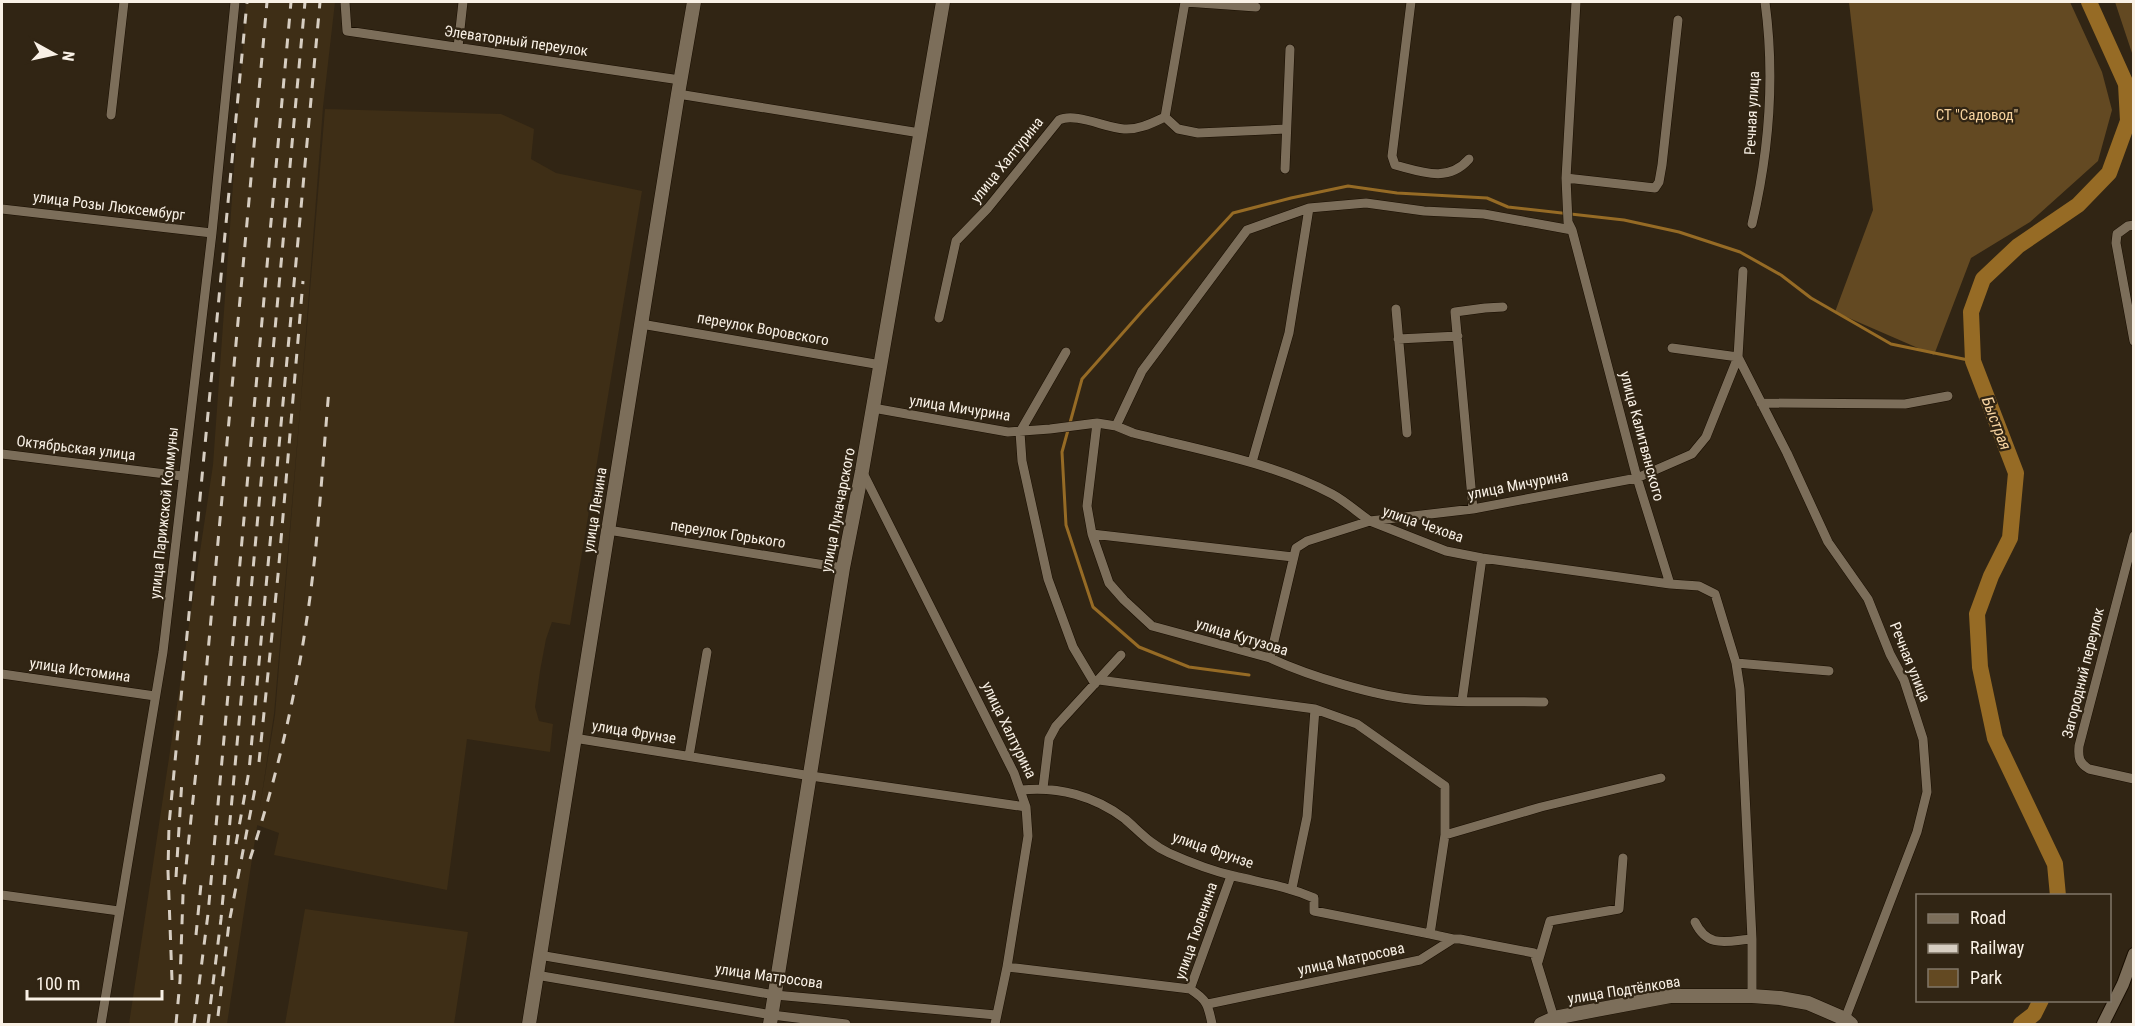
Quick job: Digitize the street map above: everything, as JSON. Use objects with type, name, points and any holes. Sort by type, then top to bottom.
[{"type":"main road","name":"улица Ленина","points":[[529,1024],[694,2]]},
{"type":"main road","name":"улица Луначарского","points":[[771,1020],[843,568],[881,365],[943,2]]},
{"type":"main road","name":"улица Подтёлкова","points":[[1548,1022],[1670,996],[1752,996],[1808,1003],[1848,1022]]},
{"type":"street","points":[[111,115],[124,2]]},
{"type":"street","name":"улица Парижской Коммуны","points":[[101,1024],[163,652],[212,233],[235,2]]},
{"type":"street","name":"Элеваторный переулок","points":[[345,2],[347,31],[458,47],[920,133]]},
{"type":"street","points":[[458,47],[463,2]]},
{"type":"street","points":[[1256,7],[1185,2],[1165,117],[1178,129],[1198,133],[1286,129]]},
{"type":"street","points":[[1411,2],[1392,156],[1395,165],[1445,175],[1460,169],[1469,159]]},
{"type":"street","name":"улица Калитвянского","points":[[1576,2],[1566,182],[1570,226],[1637,478],[1670,584]]},
{"type":"street","name":"Речная улица","points":[[1752,224],[1762,183],[1770,89],[1765,2]]},
{"type":"street","points":[[1566,182],[1655,188],[1659,182],[1662,165],[1678,20]]},
{"type":"street","points":[[1286,169],[1290,49]]},
{"type":"street","name":"улица Халтурина","points":[[939,318],[957,241],[988,208],[1059,120],[1065,117],[1075,118],[1126,130],[1146,126],[1165,117]]},
{"type":"street","points":[[1116,426],[1142,371],[1247,230],[1309,208],[1366,203],[1424,212],[1484,214],[1570,226]]},
{"type":"street","points":[[1252,462],[1289,333],[1309,208]]},
{"type":"street","name":"улица Розы Люксембург","points":[[2,209],[212,233]]},
{"type":"street","points":[[2133,225],[2117,234],[2116,243],[2133,341]]},
{"type":"street","name":"Речная улица","points":[[1743,270],[1738,357],[1828,542],[1868,599],[1890,654],[1904,680],[1923,739],[1926,792],[1917,832],[1848,1022]]},
{"type":"street","points":[[1473,509],[1455,312],[1503,307]]},
{"type":"street","points":[[1396,309],[1407,433]]},
{"type":"street","name":"переулок Воровского","points":[[641,324],[881,365]]},
{"type":"street","points":[[1398,339],[1458,336]]},
{"type":"street","points":[[1672,348],[1738,357]]},
{"type":"street","points":[[1066,352],[1020,432],[1022,461],[1048,579],[1073,647],[1097,682],[1314,709],[1357,724],[1444,786],[1445,835],[1430,934],[1534,953],[1548,1022]]},
{"type":"street","name":"улица Мичурина","points":[[873,408],[1008,432],[1096,423],[1116,426],[1133,434],[1252,462],[1333,495],[1370,521],[1473,509],[1637,478],[1692,454],[1706,436],[1738,357]]},
{"type":"street","points":[[1761,403],[1905,404],[1948,396]]},
{"type":"street","name":"улица Кутузова","points":[[1096,423],[1087,506],[1092,534],[1110,583],[1124,600],[1152,626],[1270,658],[1296,669],[1383,694],[1419,700],[1544,702]]},
{"type":"street","name":"Октябрьская улица","points":[[2,454],[182,476]]},
{"type":"street","name":"улица Халтурина","points":[[862,471],[1021,790],[1026,807],[1028,837],[996,1020]]},
{"type":"street","name":"улица Чехова","points":[[1293,557],[1296,548],[1307,541],[1370,521],[1446,550],[1482,558],[1670,584]]},
{"type":"street","name":"переулок Горького","points":[[608,530],[843,568]]},
{"type":"street","points":[[1092,534],[1293,557],[1270,658]]},
{"type":"street","name":"Загородний переулок","points":[[2133,536],[2079,746],[2078,758],[2083,766],[2089,769],[2133,779]]},
{"type":"street","points":[[1461,701],[1482,558]]},
{"type":"street","points":[[1670,584],[1700,586],[1715,594],[1736,663],[1740,689],[1752,939],[1752,996]]},
{"type":"street","name":"улица Фрунзе","points":[[689,756],[707,652]]},
{"type":"street","points":[[1043,788],[1049,739],[1056,726],[1121,655]]},
{"type":"street","points":[[1736,663],[1829,671]]},
{"type":"street","name":"улица Истомина","points":[[2,674],[155,696]]},
{"type":"street","points":[[1292,888],[1307,817],[1314,709]]},
{"type":"street","name":"улица Фрунзе","points":[[574,738],[1026,807]]},
{"type":"street","points":[[1445,835],[1541,807],[1661,778]]},
{"type":"street","name":"улица Фрунзе","points":[[1021,790],[1043,788],[1070,793],[1103,804],[1167,853],[1231,876],[1292,888],[1314,898],[1314,911],[1430,934]]},
{"type":"street","points":[[1537,964],[1550,921],[1619,909],[1623,858]]},
{"type":"street","name":"улица Тюленина","points":[[1208,1004],[1190,989],[1231,876]]},
{"type":"street","points":[[2,895],[119,911]]},
{"type":"street","points":[[1695,922],[1701,934],[1715,942],[1752,939]]},
{"type":"street","name":"улица Матросова","points":[[1208,1004],[1420,960],[1454,939]]},
{"type":"street","points":[[2103,1024],[2123,984],[2133,954]]},
{"type":"street","name":"улица Матросова","points":[[540,955],[775,995],[996,1020]]},
{"type":"street","points":[[1007,967],[1190,989]]},
{"type":"street","points":[[536,975],[771,1020],[846,1024]]},
{"type":"street","points":[[1208,1004],[1212,1024]]},
{"type":"shaded area","points":[[246,2],[335,2],[323,107],[274,714],[227,1024],[129,1024],[213,465]]},
{"type":"shaded area","points":[[325,109],[501,114],[534,129],[531,159],[556,173],[642,191],[570,625],[552,622],[540,671],[535,707],[539,721],[553,724],[550,752],[467,739],[447,890],[274,855],[279,833],[257,825],[275,715]]},
{"type":"shaded area","points":[[305,909],[468,932],[454,1024],[285,1024]]},
{"type":"green space","name":"СТ \"Садовод\"","points":[[1849,2],[2070,2],[2102,72],[2112,110],[2098,161],[2030,222],[1971,258],[1934,355],[1835,312],[1873,210]]},
{"type":"green space","points":[[2115,2],[2133,2],[2133,56]]},
{"type":"waterway","name":"Быстрая","points":[[2058,894],[2055,864],[1995,738],[1980,667],[1977,614],[1991,576],[2010,538],[2016,473],[1973,361],[1971,312],[1983,279],[2018,246],[2078,205],[2109,173],[2128,121],[2126,84],[2089,2]]},
{"type":"waterway","points":[[1249,675],[1189,667],[1139,647],[1093,607],[1066,525],[1062,452],[1082,379],[1233,213],[1348,186],[1397,193],[1487,198],[1508,207],[1624,220],[1679,232],[1740,252],[1781,275],[1811,298],[1891,344],[1973,361]]},
{"type":"waterway","name":"Быстрая","points":[[2021,1024],[2034,1014],[2040,1002]]},
{"type":"railway","points":[[172,980],[168,871],[169,825],[247,2]]},
{"type":"railway","points":[[176,1024],[183,895],[205,685],[267,2]]},
{"type":"railway","points":[[194,1024],[208,914],[291,2]]},
{"type":"railway","points":[[208,1024],[221,919],[305,2]]},
{"type":"railway","points":[[236,844],[249,771],[320,2]]},
{"type":"railway","points":[[259,762],[278,575],[303,281]]},
{"type":"railway","points":[[250,859],[278,762],[305,630],[316,546],[329,389]]},
{"type":"railway","points":[[176,877],[182,779]]},
{"type":"railway","points":[[230,918],[255,789]]},
{"type":"railway","points":[[196,935],[201,884]]},
{"type":"railway","points":[[218,1016],[229,923]]}]
